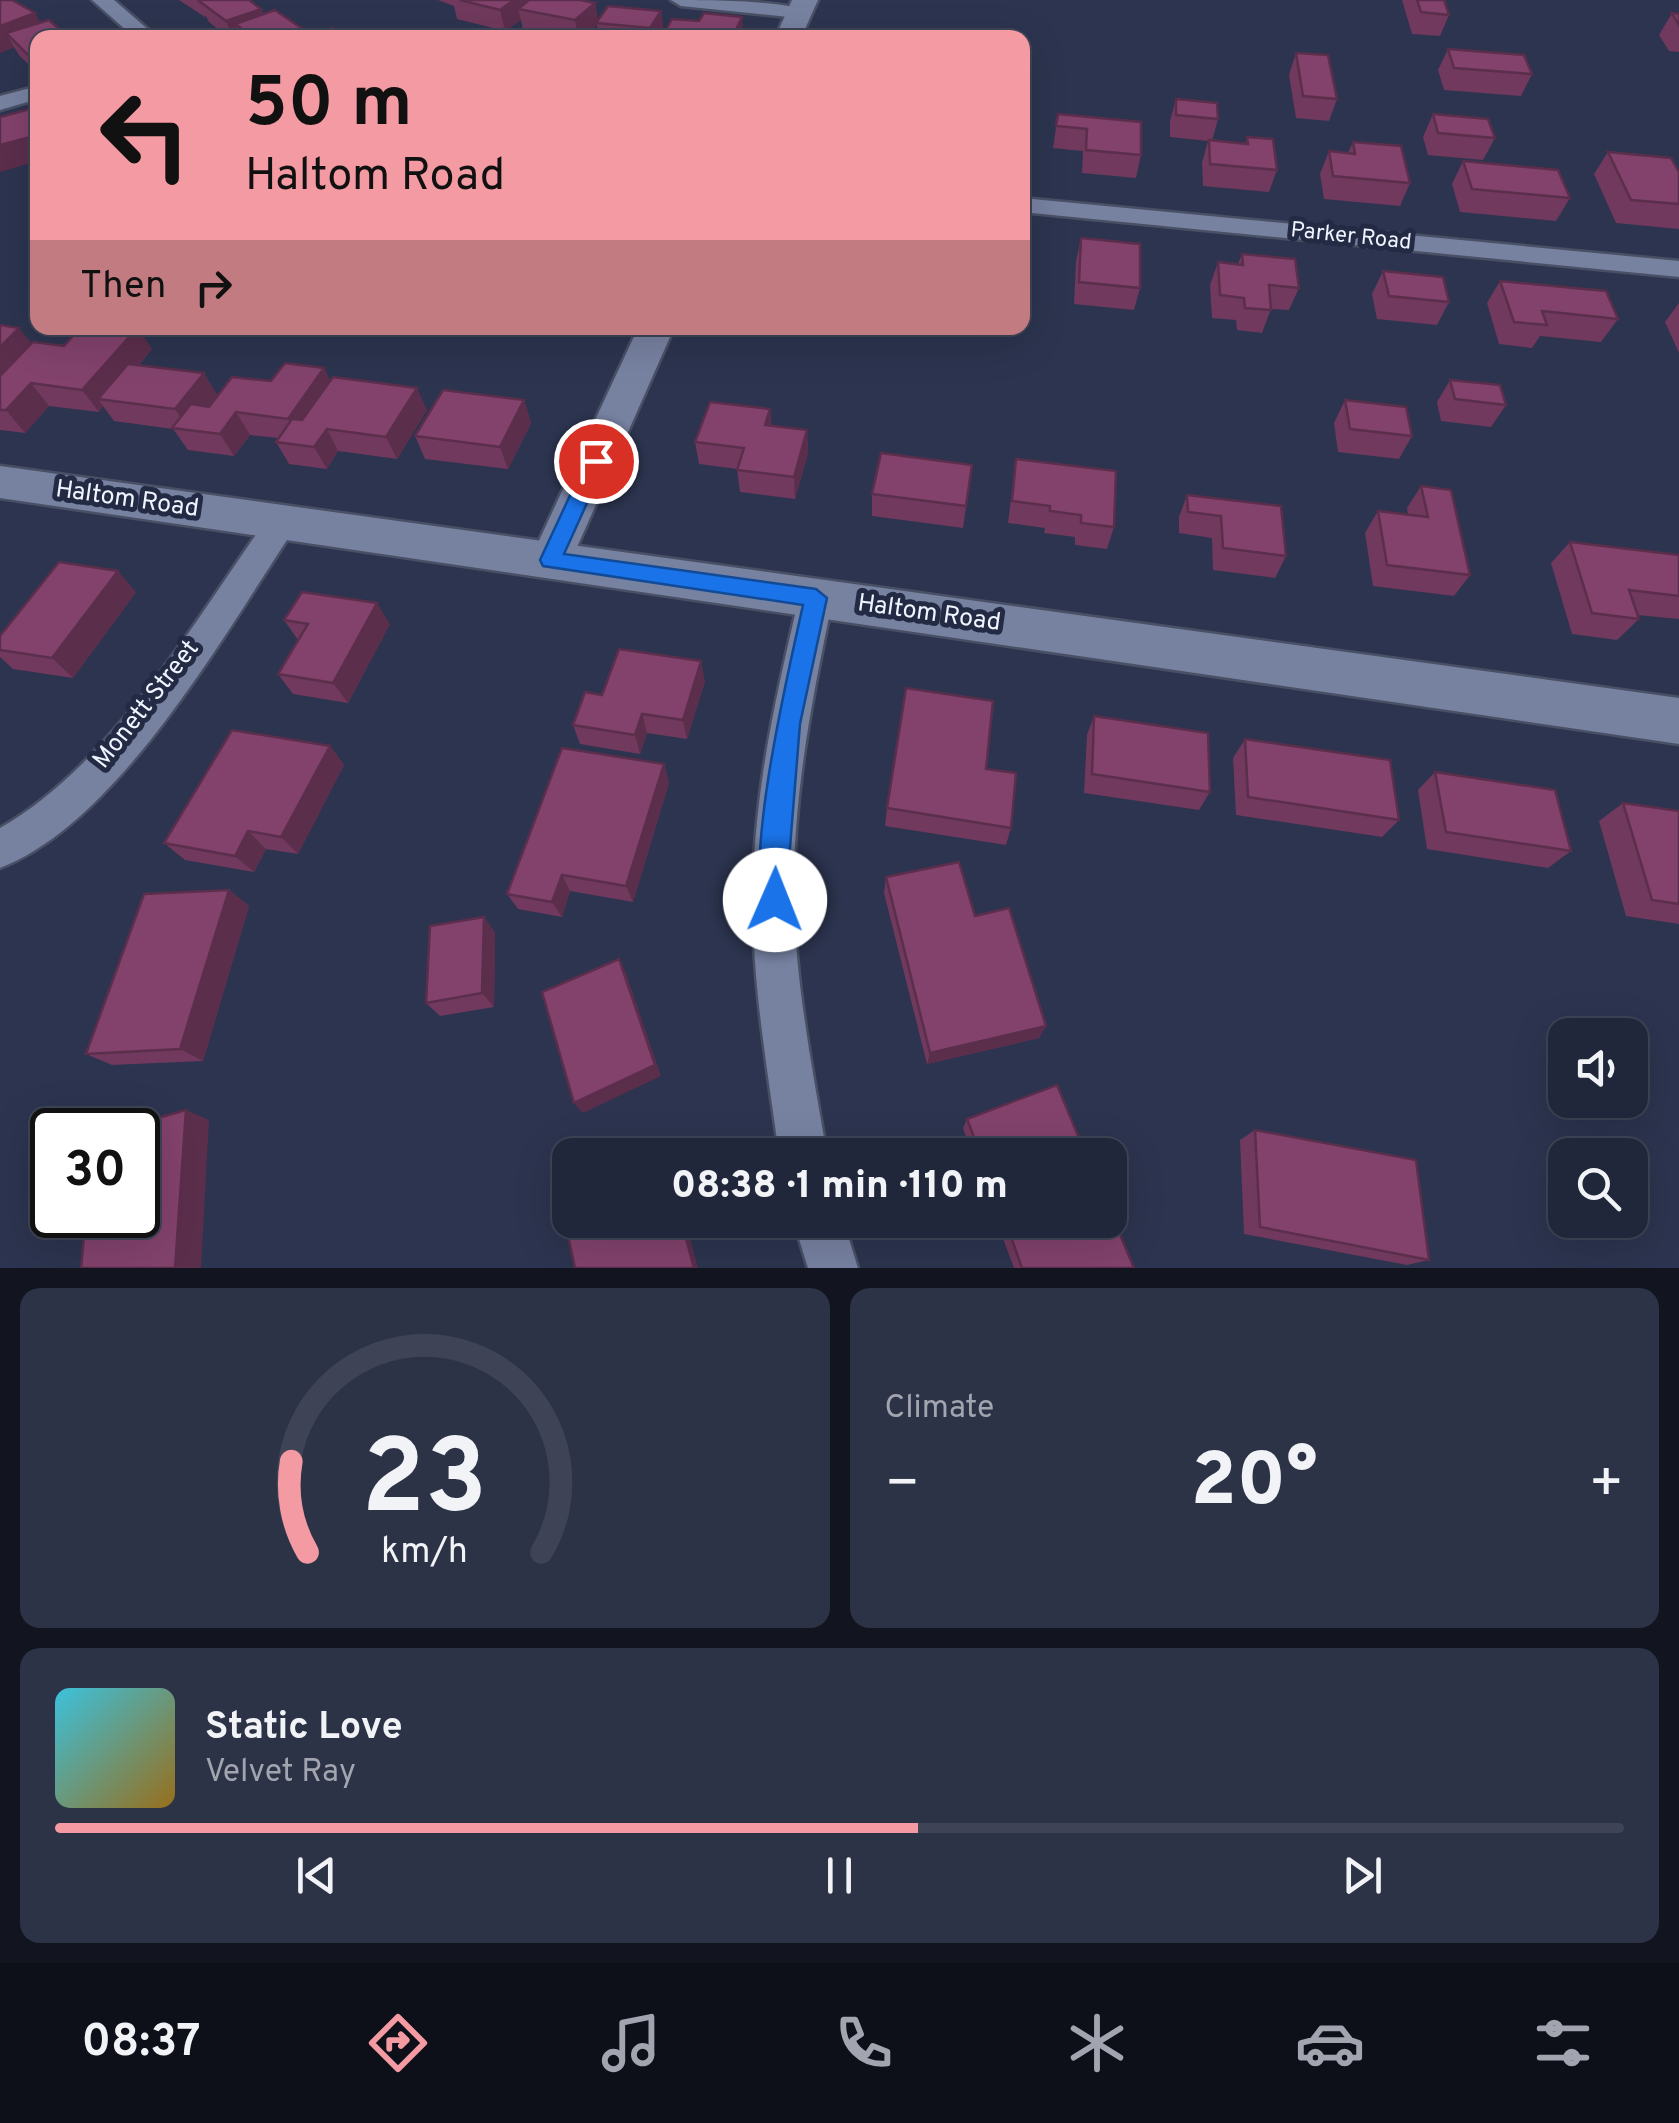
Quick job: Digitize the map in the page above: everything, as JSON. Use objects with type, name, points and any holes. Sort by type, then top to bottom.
[{"type":"main road","name":"Haltom Road","points":[[0,482],[1679,722]]},
{"type":"street","points":[[102,0],[138,30]]},
{"type":"street","points":[[681,0],[802,6],[792,30]]},
{"type":"street","points":[[0,103],[30,94]]},
{"type":"street","name":"Parker Road","points":[[1030,206],[1679,269]]},
{"type":"street","points":[[551,560],[653,335]]},
{"type":"street","name":"Monett Street","points":[[1,855],[55,817],[139,721],[282,522]]},
{"type":"street","points":[[800,1138],[779,992],[774,869],[788,724],[816,598]]},
{"type":"street","points":[[824,1238],[833,1268]]},
{"type":"building","points":[[0,0],[12,0],[35,13],[0,26]]},
{"type":"building","points":[[201,0],[249,0],[261,9],[226,21]]},
{"type":"building","points":[[460,0],[514,0],[500,10]]},
{"type":"building","points":[[529,0],[595,3],[575,20],[518,9]]},
{"type":"building","points":[[1417,0],[1444,0],[1449,15],[1421,12]]},
{"type":"building","points":[[608,6],[661,11],[650,28],[596,23]]},
{"type":"building","points":[[275,10],[304,30],[244,30],[235,24]]},
{"type":"building","points":[[704,13],[742,17],[736,30],[666,30],[672,19],[699,21]]},
{"type":"building","points":[[49,20],[60,30],[30,30],[28,55],[6,33]]},
{"type":"building","points":[[1448,49],[1524,55],[1532,74],[1454,68]]},
{"type":"building","points":[[1296,53],[1328,55],[1337,99],[1303,96]]},
{"type":"building","points":[[1176,99],[1217,103],[1218,119],[1176,115]]},
{"type":"building","points":[[30,109],[30,137],[0,145],[0,117]]},
{"type":"building","points":[[1058,114],[1141,122],[1141,155],[1086,150],[1087,129],[1056,126]]},
{"type":"building","points":[[1433,114],[1488,119],[1495,138],[1438,133]]},
{"type":"building","points":[[1247,137],[1273,139],[1277,170],[1210,164],[1209,140],[1248,144]]},
{"type":"building","points":[[1353,142],[1401,146],[1410,183],[1333,176],[1329,151],[1355,154]]},
{"type":"building","points":[[1608,152],[1671,158],[1679,172],[1679,204],[1631,200]]},
{"type":"building","points":[[1463,161],[1558,170],[1570,198],[1472,189]]},
{"type":"building","points":[[1081,238],[1140,244],[1140,288],[1079,282]]},
{"type":"building","points":[[1242,254],[1295,259],[1299,288],[1269,285],[1271,310],[1245,308],[1244,298],[1220,295],[1218,262],[1243,265]]},
{"type":"building","points":[[1383,271],[1443,277],[1449,302],[1389,296]]},
{"type":"building","points":[[1500,281],[1606,291],[1618,319],[1542,311],[1547,325],[1514,322]]},
{"type":"building","points":[[0,325],[19,328],[0,347]]},
{"type":"building","points":[[74,335],[131,335],[82,390],[31,383],[6,410],[0,410],[0,376],[33,342],[64,346]]},
{"type":"building","points":[[285,363],[324,368],[288,419],[236,412],[220,434],[172,428],[191,404],[209,407],[232,377],[271,381]]},
{"type":"building","points":[[128,364],[204,373],[175,409],[98,399]]},
{"type":"building","points":[[333,377],[417,388],[386,437],[327,429],[314,447],[276,442],[292,419],[302,420]]},
{"type":"building","points":[[1450,380],[1500,385],[1506,405],[1455,399]]},
{"type":"building","points":[[443,390],[524,400],[500,447],[415,436]]},
{"type":"building","points":[[1345,400],[1406,407],[1412,436],[1350,429]]},
{"type":"building","points":[[710,402],[770,409],[765,425],[807,430],[794,477],[737,470],[744,448],[695,442]]},
{"type":"building","points":[[881,453],[972,465],[966,506],[872,494]]},
{"type":"building","points":[[1016,459],[1116,471],[1114,527],[1081,523],[1081,515],[1050,511],[1050,506],[1012,501]]},
{"type":"building","points":[[1421,486],[1451,490],[1470,575],[1387,565],[1378,511],[1428,517]]},
{"type":"building","points":[[1187,495],[1281,506],[1286,556],[1223,548],[1221,516],[1188,512]]},
{"type":"building","points":[[1570,542],[1679,555],[1679,596],[1629,590],[1639,619],[1592,613]]},
{"type":"building","points":[[59,562],[118,571],[52,658],[0,650],[0,636]]},
{"type":"building","points":[[302,592],[377,603],[333,683],[278,674],[308,624],[284,620]]},
{"type":"building","points":[[619,649],[701,661],[683,720],[642,714],[635,735],[573,725],[585,692],[602,695]]},
{"type":"building","points":[[906,688],[993,701],[986,769],[1016,773],[1011,828],[887,808]]},
{"type":"building","points":[[1094,716],[1208,733],[1210,792],[1092,774]]},
{"type":"building","points":[[232,730],[330,746],[281,837],[248,831],[235,856],[164,843]]},
{"type":"building","points":[[1245,739],[1390,760],[1399,820],[1248,797]]},
{"type":"building","points":[[562,748],[664,764],[626,886],[562,875],[552,902],[507,894]]},
{"type":"building","points":[[1435,772],[1555,790],[1571,851],[1446,832]]},
{"type":"building","points":[[1623,803],[1679,811],[1679,904],[1652,900]]},
{"type":"building","points":[[959,862],[975,916],[1009,908],[1046,1026],[930,1053],[886,877]]},
{"type":"building","points":[[229,890],[180,1049],[86,1054],[144,894]]},
{"type":"building","points":[[484,917],[482,993],[426,1003],[430,926]]},
{"type":"building","points":[[619,959],[655,1065],[574,1103],[542,992]]},
{"type":"building","points":[[1057,1085],[1079,1138],[974,1138],[967,1119]]},
{"type":"building","points":[[186,1110],[175,1268],[81,1268],[84,1238],[160,1238],[160,1117]]},
{"type":"building","points":[[1255,1130],[1416,1160],[1429,1260],[1260,1227]]},
{"type":"building","points":[[568,1238],[686,1238],[694,1268],[575,1268]]},
{"type":"building","points":[[1011,1238],[1121,1238],[1134,1268],[1022,1268]]},
{"type":"route","points":[[596,461],[551,560],[816,598],[788,724],[774,869],[775,900]]}]
